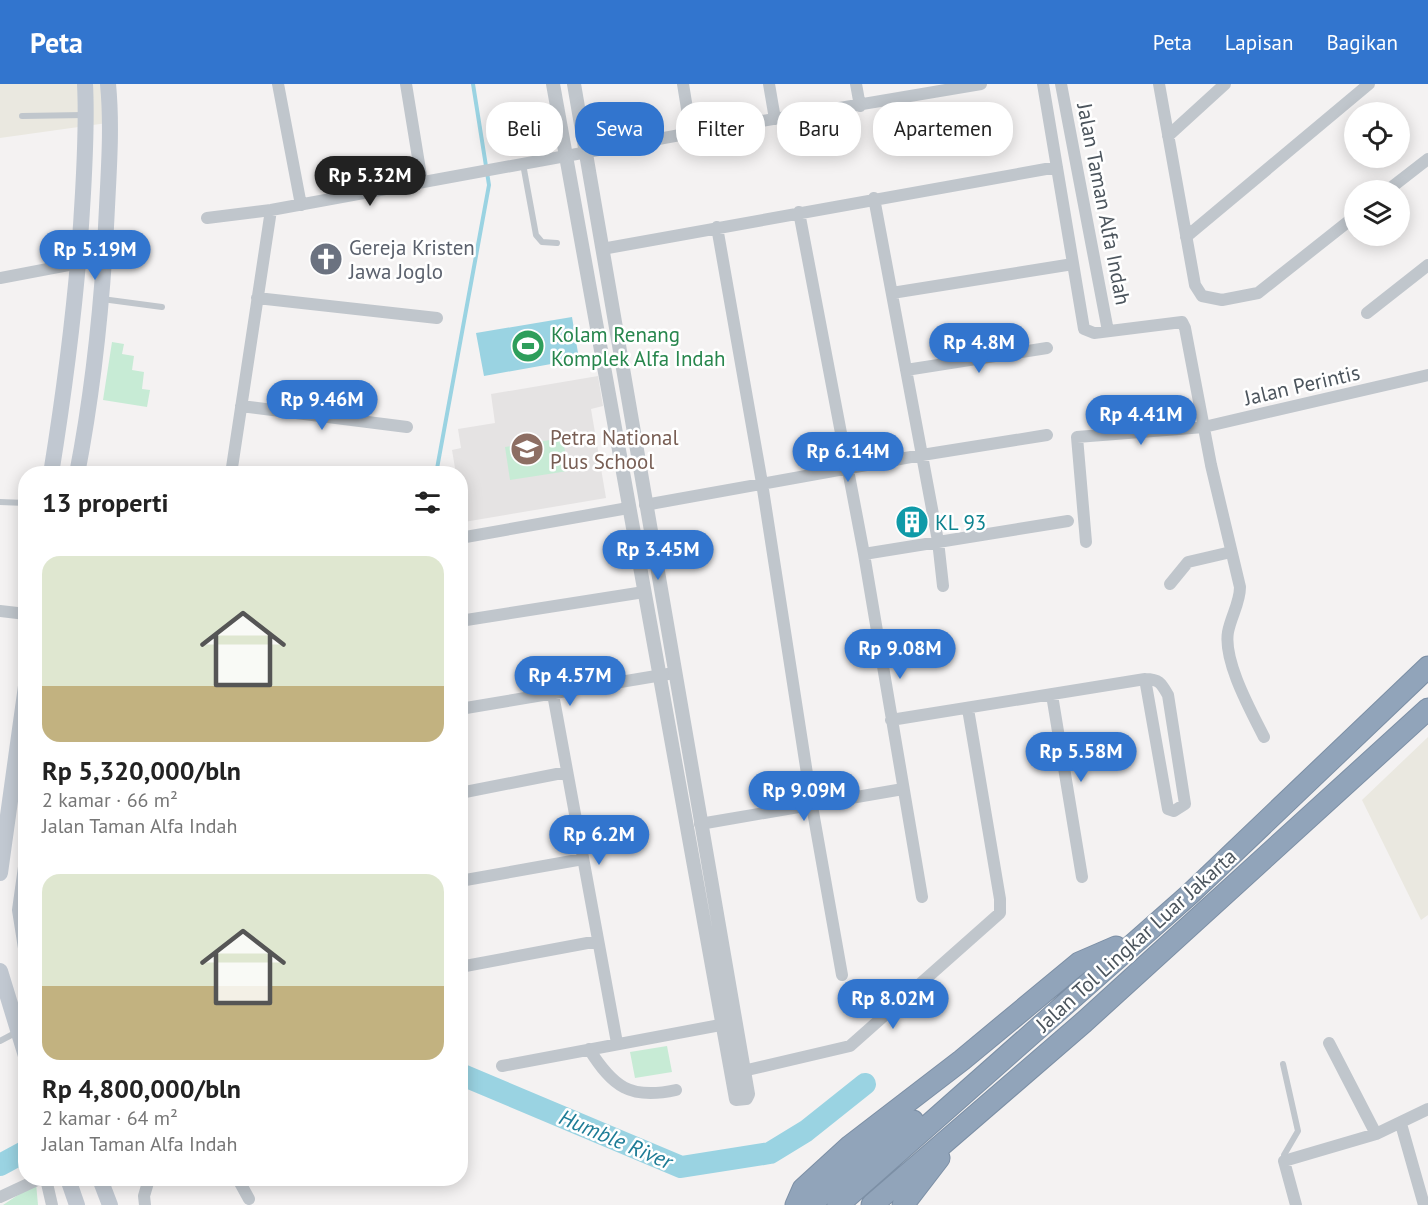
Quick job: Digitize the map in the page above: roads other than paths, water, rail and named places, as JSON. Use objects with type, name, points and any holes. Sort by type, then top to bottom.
[{"type":"highway","name":"Jalan Tol Lingkar Luar Jakarta","points":[[838,1205],[1190,894],[1428,667]]},
{"type":"highway","name":"Jalan Tol Lingkar Luar Jakarta","points":[[872,1205],[1093,1014],[1428,709]]},
{"type":"highway","points":[[809,1205],[975,1072],[1116,947],[1156,908],[1190,894]]},
{"type":"highway","points":[[796,1205],[803,1189],[850,1146],[962,1060],[1079,963],[1116,947]]},
{"type":"highway","points":[[903,1205],[961,1128]]},
{"type":"main road","points":[[52,466],[63,401],[79,263],[87,115],[85,84]]},
{"type":"main road","points":[[78,466],[101,299],[110,164],[111,111],[108,84]]},
{"type":"main road","points":[[0,873],[18,744]]},
{"type":"main road","points":[[0,971],[3,994],[17,1032]]},
{"type":"main road","points":[[70,1186],[77,1205]]},
{"type":"main road","points":[[103,1186],[110,1205]]},
{"type":"street","points":[[278,84],[301,205]]},
{"type":"street","points":[[406,84],[422,182]]},
{"type":"street","points":[[553,84],[658,676],[728,1024],[743,1071],[747,1096],[734,1099],[728,1024],[700,824],[586,156]]},
{"type":"street","points":[[574,84],[577,102]]},
{"type":"street","points":[[683,84],[686,102]]},
{"type":"street","points":[[765,121],[775,119],[769,84]]},
{"type":"street","points":[[856,84],[859,102]]},
{"type":"street","points":[[861,106],[942,87],[981,84]]},
{"type":"street","name":"Jalan Taman Alfa Indah","points":[[1043,84],[1084,329],[1094,333],[1107,331],[1061,84]]},
{"type":"street","points":[[1159,84],[1197,291],[1211,299],[1240,299],[1258,293],[1344,225]]},
{"type":"street","points":[[1168,136],[1225,84]]},
{"type":"street","points":[[1186,237],[1369,84]]},
{"type":"street","points":[[207,218],[301,205],[575,154]]},
{"type":"street","points":[[1401,180],[1428,159]]},
{"type":"street","name":"Jalan Taman Alfa Indah","points":[[602,249],[1057,166]]},
{"type":"street","points":[[874,198],[938,541],[943,586]]},
{"type":"street","points":[[232,466],[271,210]]},
{"type":"street","points":[[800,212],[864,554],[921,897]]},
{"type":"street","points":[[717,228],[762,483],[812,806],[843,975]]},
{"type":"street","points":[[0,278],[79,263]]},
{"type":"street","name":"Jalan Taman Alfa Indah","points":[[892,293],[1073,264]]},
{"type":"street","points":[[1367,313],[1428,265]]},
{"type":"street","points":[[257,298],[437,318]]},
{"type":"street","points":[[1107,331],[1182,322],[1185,328],[1204,427],[1240,587],[1240,598],[1228,632],[1227,644],[1235,674],[1264,737]]},
{"type":"street","points":[[906,370],[1047,348]]},
{"type":"street","name":"Jalan Perintis","points":[[1086,542],[1077,437],[1204,427],[1428,375]]},
{"type":"street","points":[[241,406],[407,427]]},
{"type":"street","points":[[645,505],[1047,435]]},
{"type":"street","points":[[468,537],[628,508]]},
{"type":"street","points":[[864,554],[1068,521]]},
{"type":"street","points":[[1170,584],[1188,562],[1231,552]]},
{"type":"street","points":[[468,620],[644,592]]},
{"type":"street","points":[[0,610],[18,613]]},
{"type":"street","points":[[468,708],[674,673]]},
{"type":"street","points":[[891,720],[1145,679],[1161,681],[1167,695],[1185,804],[1174,811],[1168,809],[1145,679]]},
{"type":"street","points":[[552,694],[617,1043]]},
{"type":"street","points":[[1052,694],[1082,877]]},
{"type":"street","points":[[743,1071],[850,1046],[1000,913],[1000,899],[968,709]]},
{"type":"street","points":[[468,791],[567,772]]},
{"type":"street","points":[[700,824],[903,789]]},
{"type":"street","points":[[468,880],[583,859]]},
{"type":"street","points":[[468,965],[598,941]]},
{"type":"street","points":[[502,1066],[728,1024]]},
{"type":"street","points":[[1329,1043],[1376,1134]]},
{"type":"street","points":[[589,1049],[603,1071],[626,1090],[647,1095],[676,1090]]},
{"type":"street","points":[[1296,1205],[1284,1161],[1376,1134],[1401,1124],[1428,1109]]},
{"type":"street","points":[[1401,1124],[1424,1205]]},
{"type":"street","points":[[0,1197],[24,1186]]},
{"type":"street","points":[[48,1186],[52,1205]]},
{"type":"street","points":[[144,1204],[148,1186]]},
{"type":"street","points":[[242,1186],[249,1199]]},
{"type":"lane","points":[[22,116],[87,115]]},
{"type":"lane","points":[[523,164],[536,235],[542,242],[557,243]]},
{"type":"lane","points":[[101,299],[162,307]]},
{"type":"lane","points":[[0,502],[18,503]]},
{"type":"lane","points":[[0,1041],[17,1032]]},
{"type":"lane","points":[[1282,1064],[1298,1131],[1284,1155],[1284,1161]]},
{"type":"water","name":"Kolam Renang Komplek Alfa Indah","points":[[572,317],[579,359],[484,376],[476,333]]},
{"type":"waterway","points":[[437,466],[489,185],[473,84]]},
{"type":"waterway","name":"Humble River","points":[[468,1077],[681,1167],[770,1153],[806,1131],[865,1084]]},
{"type":"waterway","name":"Humble River","points":[[0,1165],[18,1155]]},
{"type":"place","name":"Gereja Kristen Jawa Joglo","points":[[326,259]]},
{"type":"place","name":"Kolam Renang Komplek Alfa Indah","points":[[528,346]]},
{"type":"place","name":"Petra National Plus School","points":[[527,449]]},
{"type":"place","name":"KL 93","points":[[912,522]]}]
